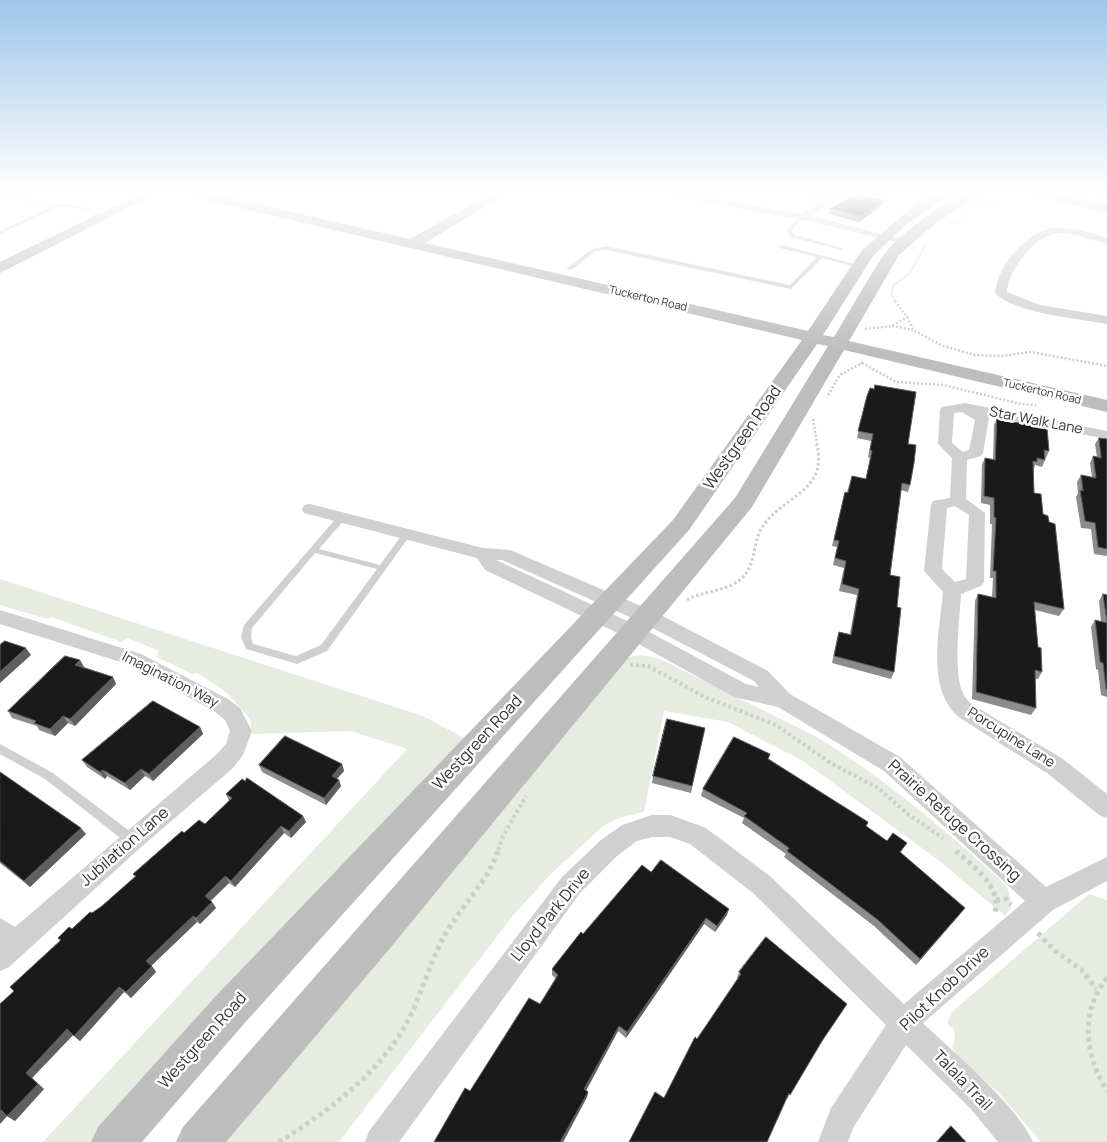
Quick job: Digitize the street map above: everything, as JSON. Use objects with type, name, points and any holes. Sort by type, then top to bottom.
[{"type":"street","points":[[0,268],[19,251],[29,245]]},
{"type":"street","points":[[0,254],[19,251],[32,245]]},
{"type":"street","name":"Tuckerton Road","points":[[439,245],[839,338],[1107,390]]},
{"type":"street","name":"Tuckerton Road","points":[[445,245],[569,269],[1107,406]]},
{"type":"street","points":[[839,338],[858,266],[876,245]]},
{"type":"street","points":[[839,338],[900,245]]},
{"type":"street","points":[[1030,245],[1009,268],[1000,285],[1000,293],[1025,304],[1107,320]]},
{"type":"street","name":"Westgreen Road","points":[[113,1142],[228,1012],[691,512],[839,338]]},
{"type":"street","name":"Westgreen Road","points":[[198,1142],[638,635],[744,502],[839,338]]},
{"type":"street","points":[[965,408],[982,418],[976,453],[960,457],[945,444],[948,410],[965,408]]},
{"type":"street","name":"Star Walk Lane","points":[[965,408],[1107,435]]},
{"type":"street","points":[[958,501],[960,457]]},
{"type":"street","points":[[958,501],[977,513],[975,582],[952,590],[933,571],[940,505],[958,501]]},
{"type":"street","points":[[310,509],[407,534]]},
{"type":"street","name":"Prairie Refuge Crossing","points":[[407,534],[483,554],[491,566],[604,608],[638,635],[741,691],[783,700],[892,764],[1034,910]]},
{"type":"street","name":"Porcupine Lane","points":[[952,590],[950,677],[953,696],[968,712],[1055,766],[1107,808]]},
{"type":"street","name":"Imagination Way","points":[[2,620],[134,659],[221,705],[233,714],[241,731]]},
{"type":"street","name":"Jubilation Lane","points":[[5,944],[225,762],[234,749],[241,731]]},
{"type":"street","name":"Lloyd Park Drive","points":[[380,1142],[571,885],[609,848],[635,830],[652,826],[676,827],[698,836],[762,885],[904,1022]]},
{"type":"street","name":"Pilot Knob Drive","points":[[833,1142],[842,1120],[904,1022],[1034,910],[1107,868]]},
{"type":"street","name":"Talala Trail","points":[[904,1022],[980,1098],[1018,1142]]},
{"type":"lane","points":[[827,245],[840,249]]},
{"type":"lane","points":[[782,247],[858,266]]},
{"type":"lane","points":[[569,269],[594,250],[606,248],[791,288],[820,257]]},
{"type":"lane","points":[[342,517],[247,627],[246,636],[249,646],[297,660],[311,656],[324,648],[407,534]]},
{"type":"lane","points":[[314,550],[382,568]]},
{"type":"lane","points":[[0,749],[49,776],[132,840]]},
{"type":"path","points":[[913,330],[909,316],[894,302],[891,294],[894,285],[910,273],[925,245]]},
{"type":"path","points":[[909,316],[892,326],[839,338],[862,363],[896,382],[967,389]]},
{"type":"path","points":[[892,326],[913,330],[942,346],[982,356],[1029,352],[1055,355],[1107,366]]},
{"type":"path","points":[[822,401],[834,388],[841,375],[862,363]]},
{"type":"path","points":[[685,602],[705,592],[730,586],[743,578],[750,566],[757,537],[763,526],[811,484],[819,464],[820,455],[812,423],[813,417]]},
{"type":"path","points":[[638,635],[626,666],[648,666],[705,697],[776,725],[826,760],[878,788],[909,815],[949,842]]},
{"type":"path","points":[[279,1142],[311,1122],[341,1099],[368,1075],[386,1053],[409,1018],[446,933],[492,866],[503,836],[530,791]]},
{"type":"path","points":[[954,848],[993,891],[996,900],[994,912]]},
{"type":"path","points":[[996,900],[1006,899],[1034,910],[1055,951],[1081,969],[1096,989]]},
{"type":"path","points":[[1107,978],[1096,989],[1090,1005],[1088,1040],[1094,1065],[1107,1091]]},
{"type":"shaded area","points":[[0,579],[423,716],[466,739],[94,1142],[43,1142],[407,749],[351,731],[252,734],[250,719],[226,692],[198,673],[192,674],[157,657],[159,651],[128,638],[121,642],[52,617],[47,619],[0,605]]},
{"type":"shaded area","points":[[641,655],[658,658],[813,735],[865,768],[937,824],[1006,885],[1011,907],[1005,916],[937,859],[803,761],[728,722],[664,711],[644,812],[621,817],[603,826],[552,873],[515,913],[339,1142],[218,1142],[629,657]]},
{"type":"shaded area","points":[[1089,894],[1107,900],[1107,1142],[1041,1142],[999,1093],[958,1057],[952,1047],[955,1040],[954,1029],[947,1024],[952,1012]]},
{"type":"building","points":[[875,385],[916,392],[908,444],[916,445],[914,463],[910,485],[902,483],[890,575],[900,577],[897,607],[901,608],[894,672],[834,656],[839,632],[851,635],[859,589],[842,584],[846,561],[835,558],[839,541],[834,540],[845,492],[848,493],[852,476],[866,479],[872,451],[870,450],[873,434],[858,431],[867,396],[870,388],[874,389]]},
{"type":"building","points":[[997,419],[1047,428],[1049,451],[1044,450],[1045,460],[1037,458],[1037,462],[1033,461],[1034,493],[1041,494],[1043,514],[1048,516],[1049,522],[1055,524],[1064,609],[1034,602],[1038,647],[1041,648],[1042,672],[1035,670],[1036,708],[976,692],[978,594],[996,598],[996,571],[993,571],[996,518],[994,517],[994,498],[984,496],[985,458],[995,460]]},
{"type":"building","points":[[1099,438],[1107,439],[1107,549],[1098,547],[1095,523],[1085,521],[1080,490],[1083,491],[1081,475],[1096,478],[1093,456],[1101,458]]},
{"type":"building","points":[[1103,594],[1107,595],[1107,623]]},
{"type":"building","points":[[1095,620],[1107,623],[1106,689],[1103,663],[1100,662]]},
{"type":"building","points":[[5,641],[26,648],[0,672],[0,645]]},
{"type":"building","points":[[65,656],[80,660],[75,665],[113,677],[70,719],[63,716],[50,729],[34,723],[36,721],[8,711]]},
{"type":"building","points":[[153,701],[200,727],[149,774],[141,769],[125,783],[103,770],[100,772],[82,760]]},
{"type":"building","points":[[667,719],[705,728],[692,786],[653,776]]},
{"type":"building","points":[[285,736],[342,764],[332,776],[339,780],[324,798],[259,765]]},
{"type":"building","points":[[734,737],[770,754],[768,759],[868,822],[866,826],[887,841],[893,833],[907,843],[900,852],[965,908],[920,959],[878,920],[787,851],[789,848],[744,816],[747,813],[703,789]]},
{"type":"building","points":[[0,772],[81,828],[24,881],[0,861]]},
{"type":"building","points":[[247,778],[303,816],[289,831],[281,826],[231,881],[225,876],[205,896],[212,902],[196,918],[193,916],[146,961],[152,966],[126,992],[119,987],[74,1036],[67,1029],[26,1073],[38,1084],[7,1116],[0,1111],[0,1004],[14,991],[10,987],[61,940],[58,938],[69,927],[72,929],[90,912],[92,913],[102,906],[136,876],[133,874],[182,831],[184,833],[199,820],[205,824],[232,798],[226,794],[242,779],[245,781]]},
{"type":"building","points":[[661,860],[729,909],[717,926],[706,918],[627,1032],[619,1026],[584,1089],[588,1092],[560,1142],[434,1142],[465,1088],[470,1091],[529,998],[540,1004],[558,975],[552,969],[581,932],[583,934],[642,865],[651,872]]},
{"type":"building","points":[[766,937],[847,1004],[822,1041],[790,1095],[789,1093],[767,1142],[629,1142],[655,1092],[664,1098],[695,1037],[697,1039],[741,974],[739,972]]},
{"type":"building","points":[[951,1126],[966,1142],[937,1142]]}]
